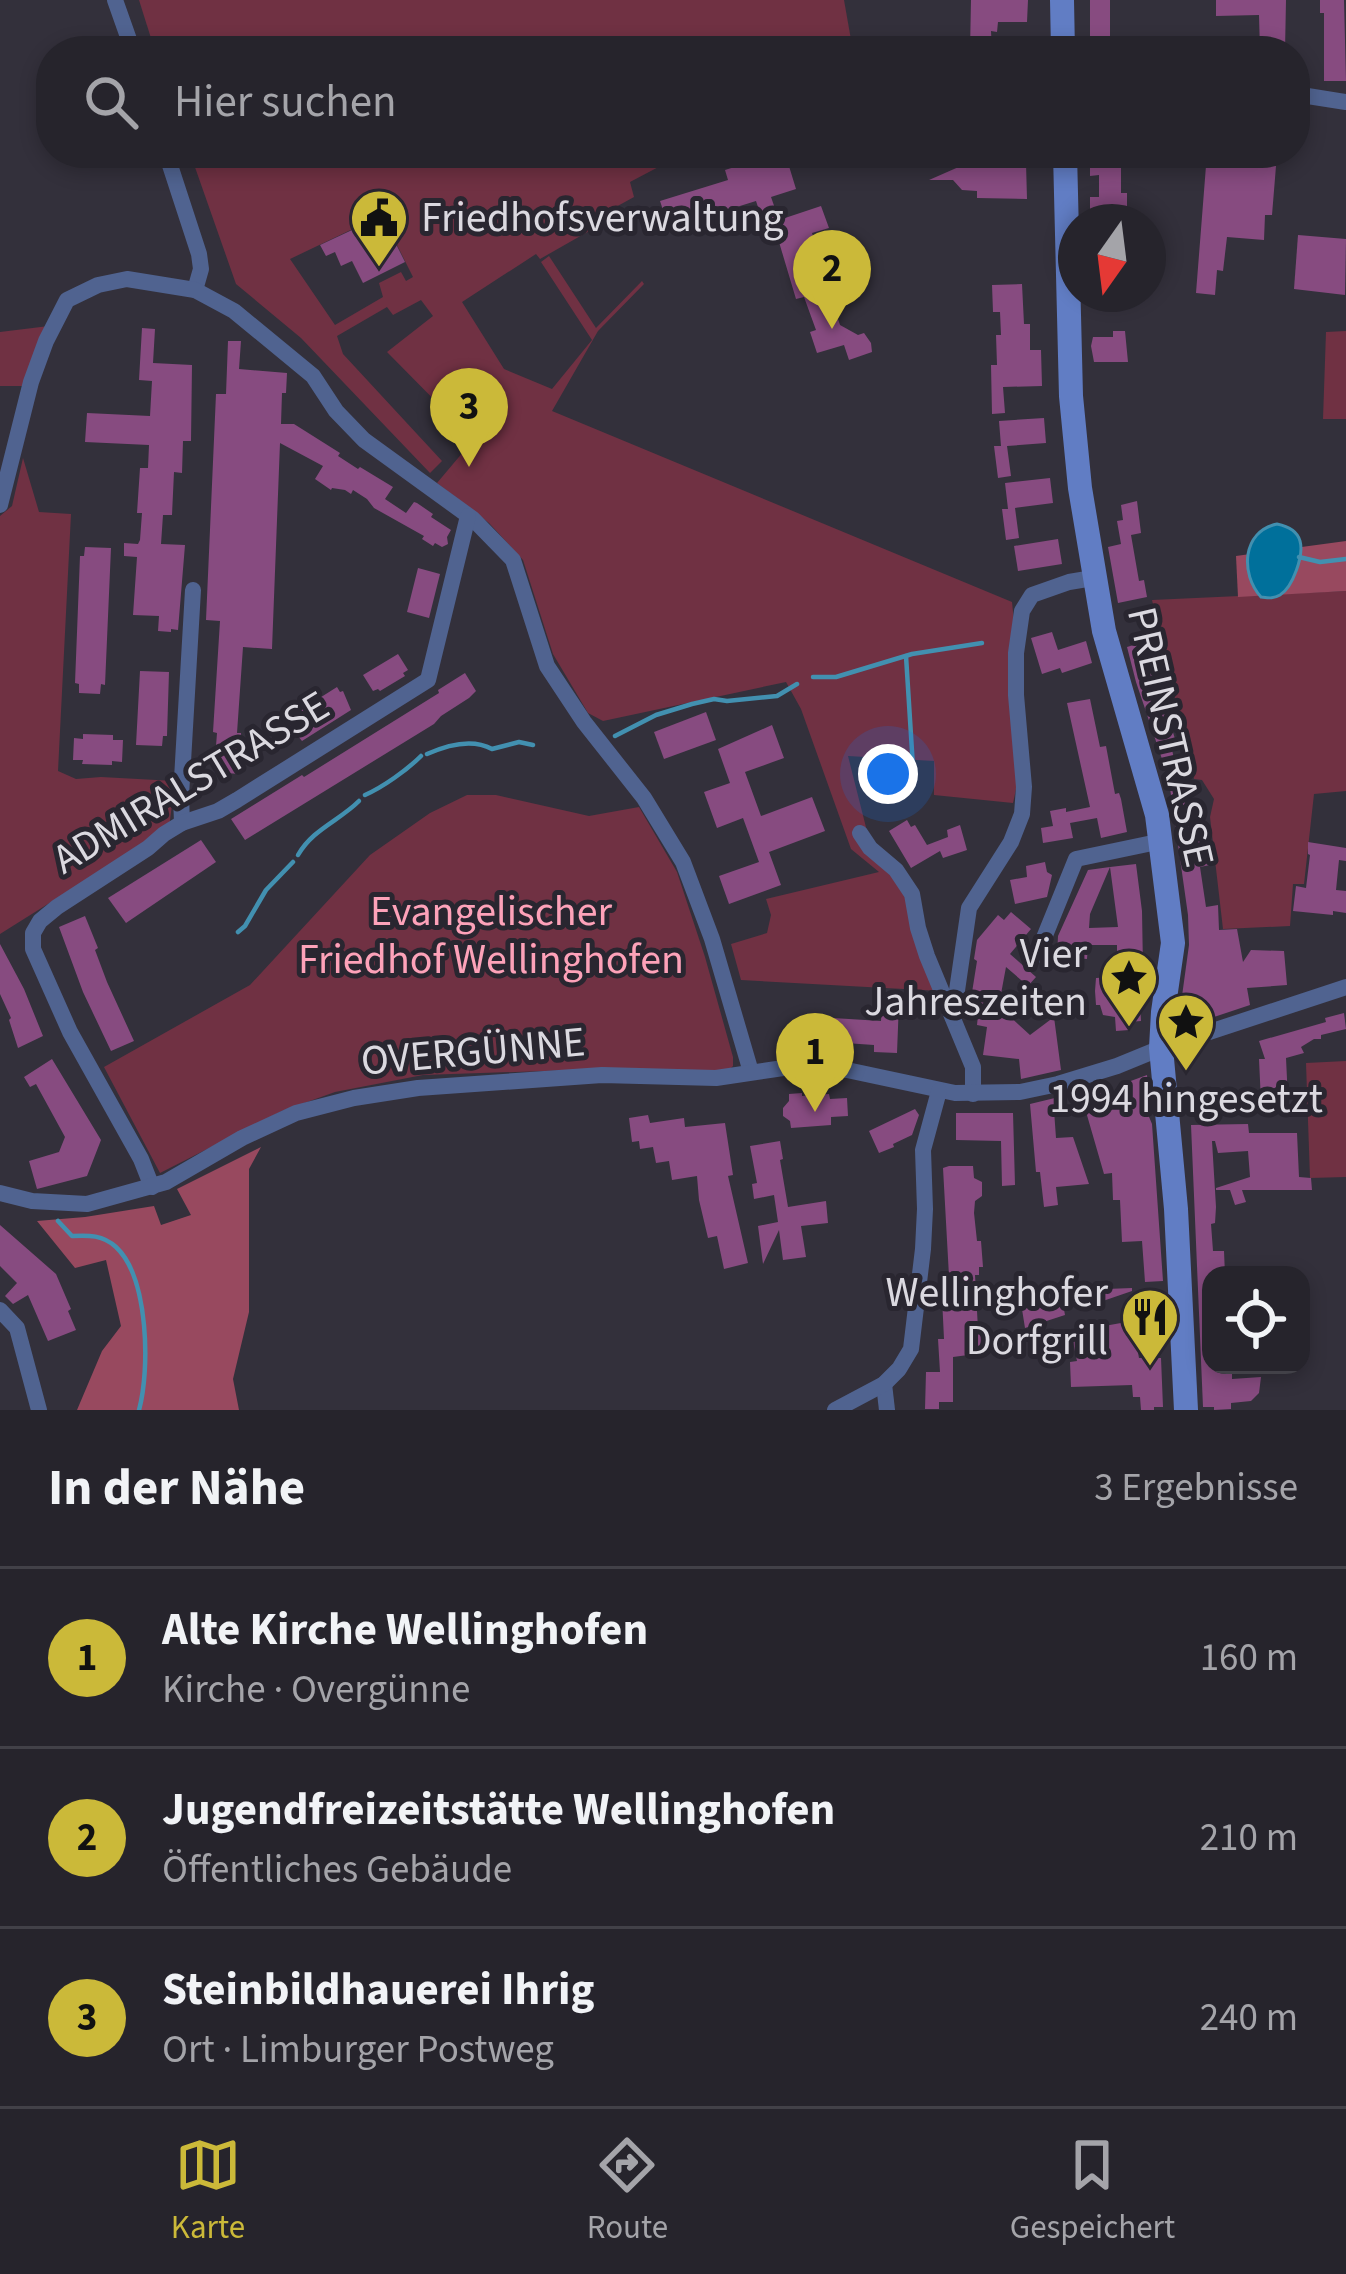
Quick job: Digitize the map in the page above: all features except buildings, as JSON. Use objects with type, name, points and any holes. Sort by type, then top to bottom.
[{"type":"street","points":[[115,0],[128,36]]},
{"type":"street","points":[[1063,0],[1063,36]]},
{"type":"street","points":[[1310,96],[1346,102]]},
{"type":"street","points":[[171,168],[199,254],[195,290]]},
{"type":"street","name":"PREINSTRASSE","points":[[1065,168],[1071,396],[1080,488],[1117,684],[1162,841],[1173,943],[1161,1048],[1176,1209],[1186,1410]]},
{"type":"street","points":[[1,504],[31,382],[67,300],[98,284],[127,279],[195,290],[234,311],[313,376],[336,411],[364,440],[468,516],[513,560],[547,666],[644,798],[682,862],[712,939],[751,1072]]},
{"type":"street","name":"ADMIRALSTRASSE","points":[[152,1187],[70,1032],[33,949],[33,933],[57,908],[182,823],[237,800],[428,680],[468,516]]},
{"type":"street","points":[[953,1018],[969,908],[1011,842],[1022,814],[1016,695],[1022,611],[1032,596],[1094,578]]},
{"type":"street","points":[[182,823],[193,590]]},
{"type":"street","points":[[860,833],[912,894],[927,956],[973,1067],[973,1094]]},
{"type":"street","points":[[1037,955],[1076,859],[1162,841]]},
{"type":"street","name":"OVERGÜNNE","points":[[0,1192],[32,1201],[87,1204],[152,1187],[296,1113],[354,1097],[418,1088],[602,1075],[716,1078],[790,1067],[832,1068],[939,1091],[973,1094],[1039,1089],[1346,987]]},
{"type":"street","points":[[835,1410],[884,1384],[910,1349],[926,1209],[923,1150],[939,1091]]},
{"type":"street","points":[[0,1310],[17,1328],[39,1410]]},
{"type":"street","points":[[884,1384],[887,1410]]},
{"type":"green space","points":[[139,0],[844,0],[850,36],[150,36]]},
{"type":"green space","points":[[195,168],[657,168],[630,182],[634,197],[603,214],[605,222],[540,259],[536,254],[462,302],[504,369],[552,389],[592,340],[541,262],[549,256],[596,328],[642,281],[598,331],[552,411],[1012,602],[1020,730],[1013,803],[934,795],[934,761],[848,756],[872,851],[909,894],[940,991],[741,980],[731,944],[767,933],[771,915],[766,899],[879,872],[851,849],[801,709],[786,682],[603,721],[588,713],[553,654],[523,560],[489,523],[437,483],[501,407],[490,401],[461,427],[387,352],[433,316],[421,300],[393,315],[387,307],[337,336],[343,354],[442,461],[430,473],[301,338],[236,284]],"holes":[[[382,215],[413,277],[406,281],[401,272],[379,283],[383,297],[335,325],[290,259]]]},
{"type":"green space","points":[[49,326],[24,386],[0,386],[0,332]]},
{"type":"green space","points":[[1346,331],[1346,419],[1323,419],[1326,332]]},
{"type":"green space","points":[[23,458],[39,512],[71,514],[58,771],[76,779],[175,781],[169,828],[0,934],[0,516],[12,506]]},
{"type":"green space","points":[[1346,591],[1346,791],[1314,794],[1304,884],[1293,884],[1290,926],[1223,929],[1210,817],[1214,799],[1202,780],[1194,779],[1152,600]]},
{"type":"green space","name":"Evangelischer Friedhof Wellinghofen","points":[[467,795],[496,795],[589,816],[639,807],[677,872],[733,1066],[728,1071],[603,1069],[423,1075],[335,1092],[282,1111],[160,1173],[104,1067],[250,985],[370,855],[430,813]]},
{"type":"green space","points":[[1346,1061],[1346,1177],[1310,1178],[1306,1063]]},
{"type":"shaded area","points":[[1346,541],[1346,591],[1238,597],[1236,556]]},
{"type":"shaded area","points":[[261,1147],[249,1169],[249,1312],[233,1379],[239,1410],[77,1410],[102,1351],[121,1326],[106,1260],[75,1268],[37,1221],[154,1206],[161,1225],[191,1215],[177,1189]]},
{"type":"water","points":[[1277,524],[1299,537],[1299,562],[1285,591],[1261,597],[1250,577],[1248,554],[1257,535]]},
{"type":"waterway","points":[[1299,557],[1320,562],[1346,559]]},
{"type":"waterway","points":[[813,677],[836,677],[912,654],[982,643]]},
{"type":"waterway","points":[[906,656],[913,767]]},
{"type":"waterway","points":[[615,736],[656,715],[692,704],[777,696],[797,684]]},
{"type":"waterway","points":[[427,754],[460,744],[492,749],[519,742],[533,745]]},
{"type":"waterway","points":[[365,795],[421,756]]},
{"type":"waterway","points":[[298,855],[311,838],[359,801]]},
{"type":"waterway","points":[[238,932],[266,890],[293,862]]},
{"type":"waterway","points":[[58,1221],[72,1236],[111,1243],[127,1261],[144,1325],[145,1372],[139,1410]]},
{"type":"place","name":"Friedhofsverwaltung","points":[[379,269]]},
{"type":"place","name":"Jugendfreizeitstätte Wellinghofen","points":[[832,329]]},
{"type":"place","name":"Steinbildhauerei Ihrig","points":[[469,467]]},
{"type":"place","name":"Vier Jahreszeiten","points":[[1129,1029]]},
{"type":"place","name":"1994 hingesetzt","points":[[1186,1073]]},
{"type":"place","name":"Alte Kirche Wellinghofen","points":[[815,1112]]},
{"type":"place","name":"Wellinghofer Dorfgrill","points":[[1150,1368]]}]
